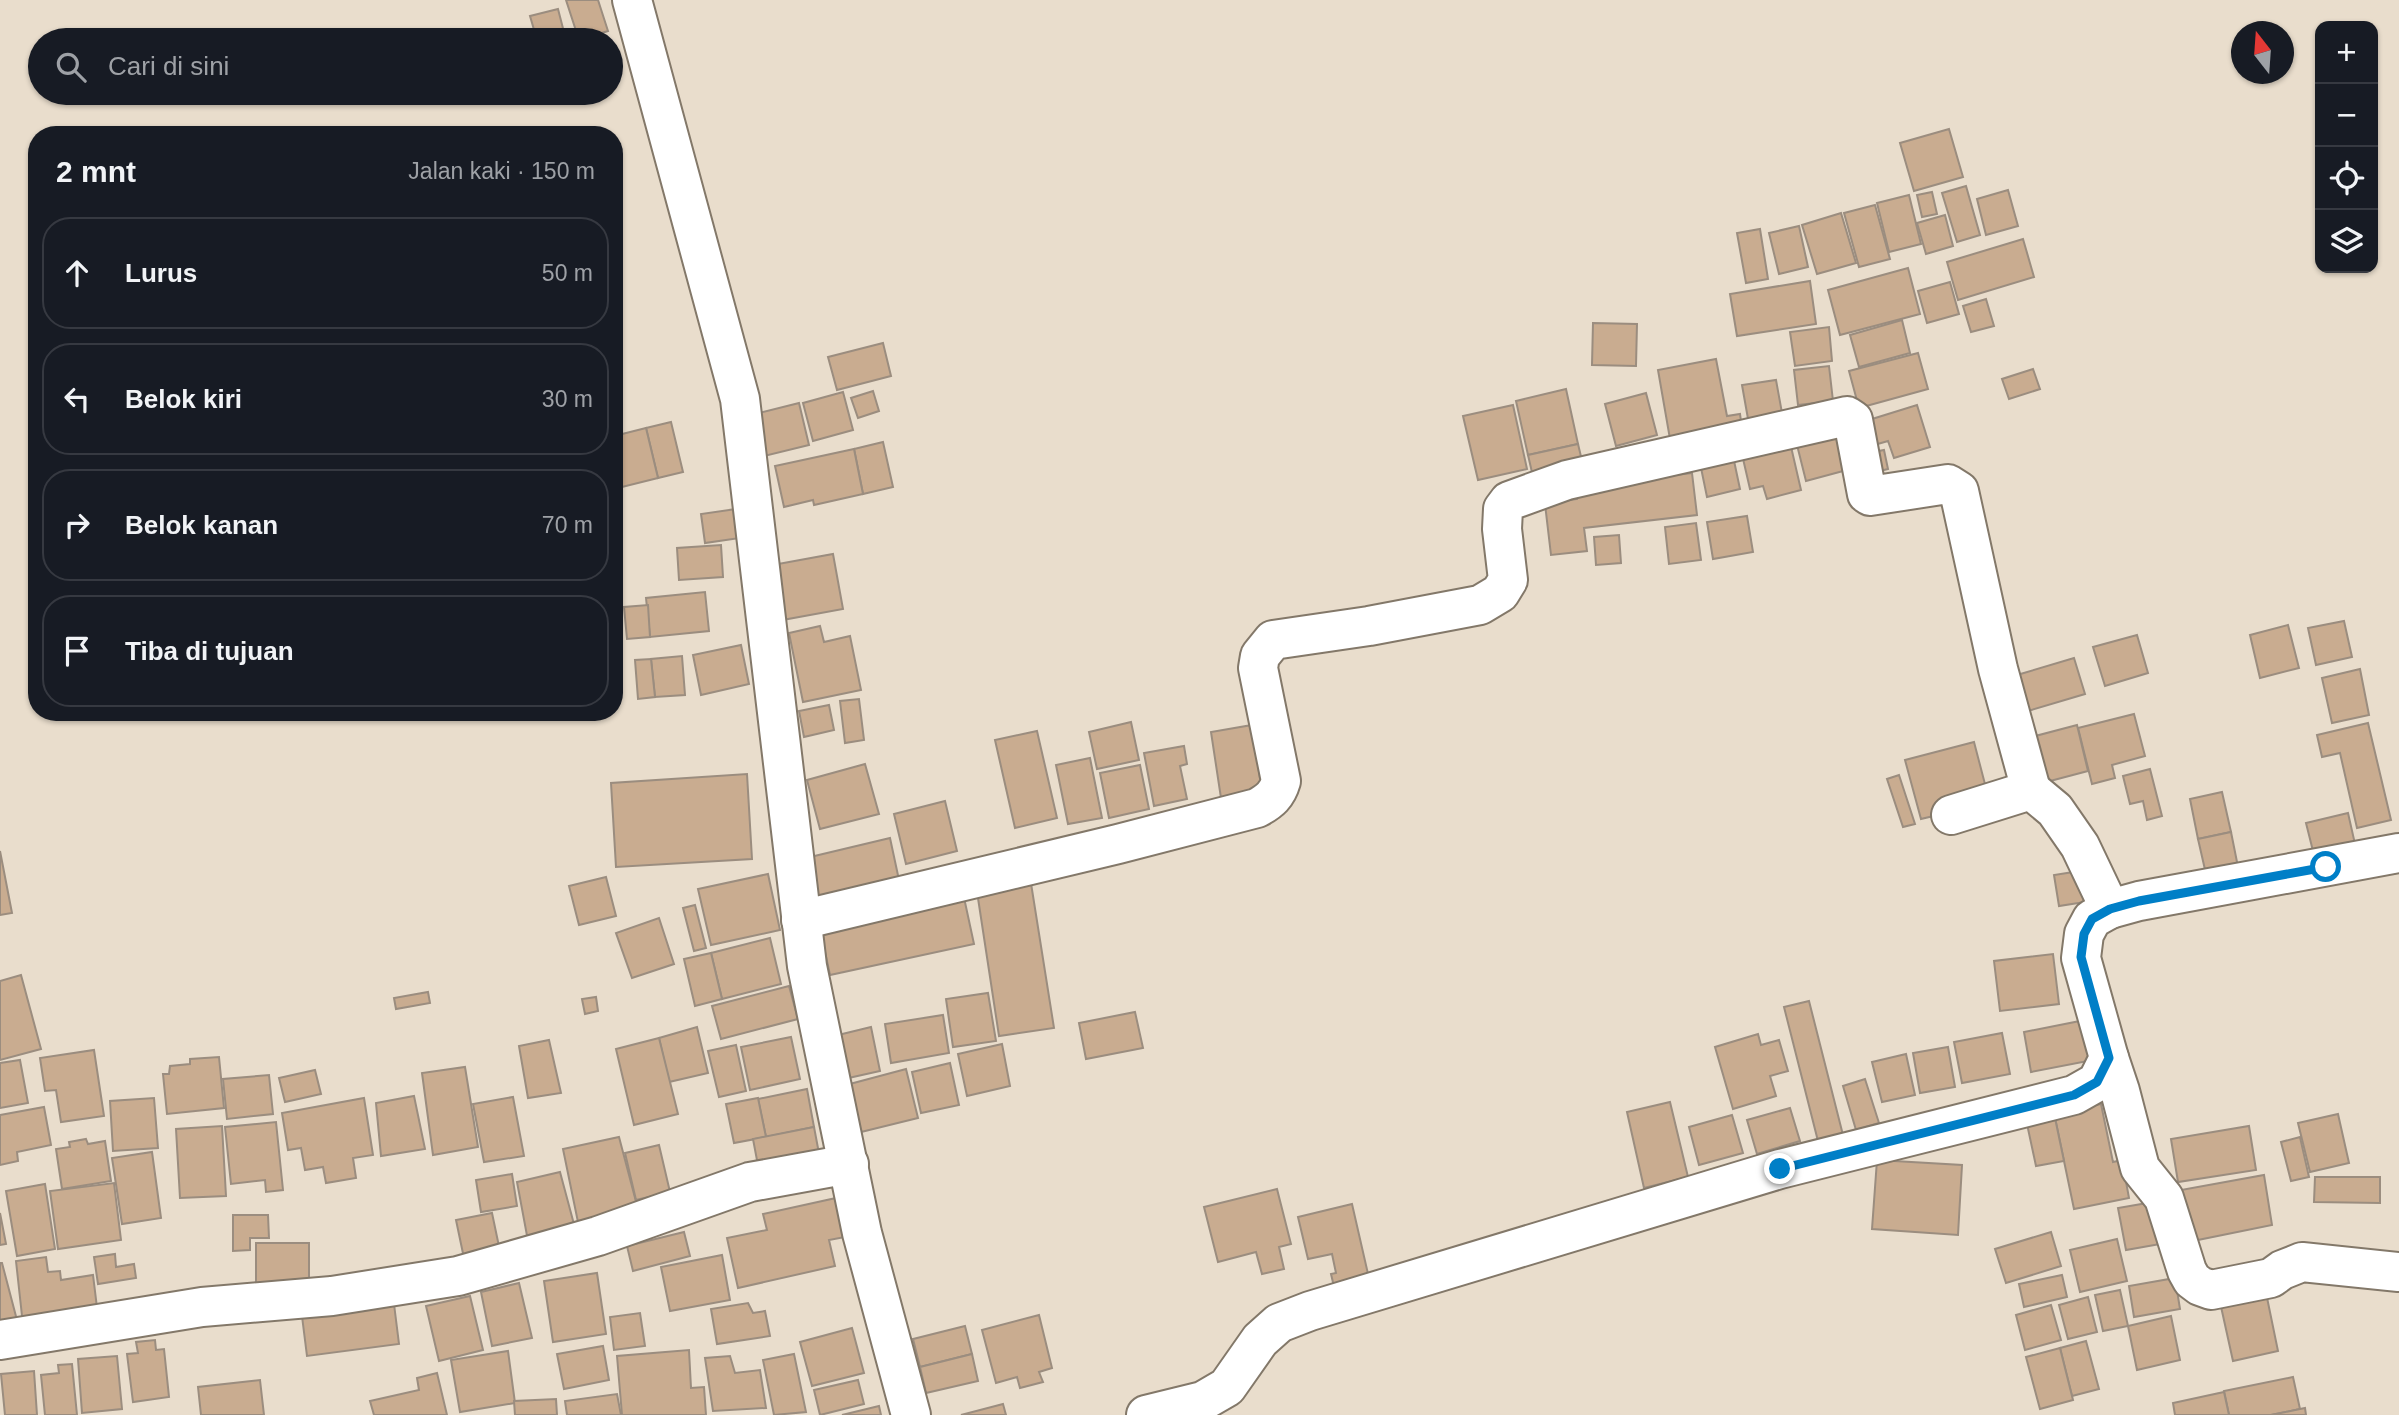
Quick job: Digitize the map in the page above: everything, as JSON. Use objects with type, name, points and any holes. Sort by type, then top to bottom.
[{"type":"street","points":[[632,0],[740,399],[807,965],[862,1233],[911,1415]]},
{"type":"street","points":[[801,920],[1257,808],[1270,801],[1278,791],[1281,781],[1258,668],[1261,656],[1273,640],[1480,605],[1494,598],[1508,580],[1502,529],[1503,509],[1509,500],[1519,496],[1567,480],[1847,416],[1853,420],[1867,494],[1870,496],[1948,484],[1959,491],[1998,669],[2031,790],[2055,810],[2080,846],[2110,909]]},
{"type":"street","points":[[1951,815],[2031,790]]},
{"type":"street","points":[[2399,853],[2139,901],[2110,909],[2092,919],[2084,934],[2081,957],[2140,1168],[2164,1198],[2192,1280],[2211,1290],[2271,1278],[2302,1262],[2399,1272]]},
{"type":"street","points":[[1146,1415],[1203,1401],[1227,1387],[1260,1340],[1279,1324],[1310,1311],[1780,1169],[2074,1095],[2097,1082],[2109,1058]]},
{"type":"street","points":[[0,1340],[202,1307],[332,1296],[458,1276],[598,1236],[750,1182],[849,1164]]},
{"type":"building","points":[[566,0],[598,0],[607,28],[575,28]]},
{"type":"building","points":[[558,9],[563,28],[534,28],[530,16]]},
{"type":"building","points":[[1949,129],[1963,177],[1914,191],[1900,143]]},
{"type":"building","points":[[1966,186],[1980,235],[1957,242],[1942,193]]},
{"type":"building","points":[[2008,190],[2018,226],[1986,235],[1977,199]]},
{"type":"building","points":[[1932,192],[1937,214],[1922,217],[1917,195]]},
{"type":"building","points":[[1909,195],[1921,244],[1889,252],[1877,203]]},
{"type":"building","points":[[1875,205],[1890,259],[1859,267],[1844,213]]},
{"type":"building","points":[[1841,213],[1856,263],[1817,274],[1802,225]]},
{"type":"building","points":[[1945,215],[1953,246],[1926,254],[1917,223]]},
{"type":"building","points":[[1799,226],[1808,267],[1779,274],[1769,233]]},
{"type":"building","points":[[1760,229],[1768,279],[1746,283],[1737,233]]},
{"type":"building","points":[[2023,239],[2034,277],[1958,300],[1947,262]]},
{"type":"building","points":[[1908,268],[1920,314],[1840,335],[1828,290]]},
{"type":"building","points":[[1810,281],[1816,324],[1737,336],[1730,294]]},
{"type":"building","points":[[1950,282],[1959,314],[1927,323],[1918,291]]},
{"type":"building","points":[[1986,299],[1994,326],[1971,332],[1963,306]]},
{"type":"building","points":[[1902,320],[1910,353],[1859,367],[1850,335]]},
{"type":"building","points":[[1593,323],[1637,324],[1636,366],[1592,365]]},
{"type":"building","points":[[1829,327],[1832,361],[1795,366],[1790,332]]},
{"type":"building","points":[[883,343],[891,376],[837,390],[828,357]]},
{"type":"building","points":[[1918,353],[1928,389],[1859,408],[1849,371]]},
{"type":"building","points":[[1716,359],[1727,416],[1740,414],[1743,435],[1670,439],[1658,370]]},
{"type":"building","points":[[1829,366],[1833,401],[1798,405],[1794,370]]},
{"type":"building","points":[[2033,369],[2040,389],[2009,399],[2002,379]]},
{"type":"building","points":[[1776,380],[1784,424],[1750,430],[1742,385]]},
{"type":"building","points":[[1566,389],[1578,444],[1528,455],[1516,401]]},
{"type":"building","points":[[873,391],[879,411],[858,418],[851,398]]},
{"type":"building","points":[[843,392],[853,430],[813,441],[803,403]]},
{"type":"building","points":[[1646,393],[1657,435],[1616,446],[1605,404]]},
{"type":"building","points":[[799,403],[809,445],[760,457],[751,415]]},
{"type":"building","points":[[1513,405],[1527,469],[1478,480],[1463,416]]},
{"type":"building","points":[[1917,405],[1930,447],[1894,458],[1888,441],[1864,448],[1856,424]]},
{"type":"building","points":[[671,422],[683,472],[658,478],[646,428]]},
{"type":"building","points":[[1847,423],[1858,467],[1806,481],[1795,437]]},
{"type":"building","points":[[646,428],[658,478],[623,487],[623,434]]},
{"type":"building","points":[[1789,438],[1801,490],[1767,499],[1763,486],[1750,489],[1741,450]]},
{"type":"building","points":[[883,442],[893,487],[863,494],[854,449]]},
{"type":"building","points":[[1578,444],[1584,469],[1534,481],[1528,455]]},
{"type":"building","points":[[854,449],[863,494],[814,505],[813,500],[784,507],[775,466]]},
{"type":"building","points":[[1884,450],[1888,469],[1868,474],[1863,454]]},
{"type":"building","points":[[1733,456],[1740,489],[1707,497],[1700,463]]},
{"type":"building","points":[[1692,473],[1697,515],[1584,528],[1587,551],[1551,555],[1545,504],[1577,499],[1576,487]]},
{"type":"building","points":[[736,509],[740,538],[705,543],[701,514]]},
{"type":"building","points":[[1747,516],[1753,552],[1713,559],[1707,522]]},
{"type":"building","points":[[1696,523],[1701,560],[1669,564],[1665,527]]},
{"type":"building","points":[[1619,535],[1621,563],[1596,565],[1594,537]]},
{"type":"building","points":[[721,545],[723,577],[679,580],[677,548]]},
{"type":"building","points":[[833,554],[843,609],[777,621],[767,566]]},
{"type":"building","points":[[705,592],[709,631],[650,637],[646,598]]},
{"type":"building","points":[[648,605],[650,637],[627,639],[624,607]]},
{"type":"building","points":[[2344,621],[2352,657],[2316,665],[2308,628]]},
{"type":"building","points":[[2288,625],[2299,668],[2260,678],[2250,635]]},
{"type":"building","points":[[820,626],[824,642],[850,636],[861,690],[803,702],[789,633]]},
{"type":"building","points":[[2137,635],[2148,673],[2105,686],[2093,647]]},
{"type":"building","points":[[741,645],[749,684],[701,695],[693,655]]},
{"type":"building","points":[[682,656],[685,695],[655,697],[651,659]]},
{"type":"building","points":[[2074,658],[2085,694],[2028,711],[2017,675]]},
{"type":"building","points":[[651,659],[655,697],[638,699],[635,660]]},
{"type":"building","points":[[2360,669],[2369,715],[2332,723],[2322,678]]},
{"type":"building","points":[[859,699],[864,740],[845,743],[840,701]]},
{"type":"building","points":[[829,705],[834,730],[804,737],[799,711]]},
{"type":"building","points":[[2134,714],[2145,756],[2112,765],[2115,778],[2092,784],[2078,728]]},
{"type":"building","points":[[1131,722],[1139,760],[1097,769],[1089,732]]},
{"type":"building","points":[[2368,723],[2391,820],[2357,828],[2340,753],[2322,757],[2317,735]]},
{"type":"building","points":[[1252,725],[1262,792],[1221,798],[1211,732]]},
{"type":"building","points":[[2077,725],[2088,771],[2035,785],[2024,739]]},
{"type":"building","points":[[1037,731],[1057,818],[1015,828],[995,740]]},
{"type":"building","points":[[1974,742],[1986,788],[1950,812],[1921,819],[1905,760]]},
{"type":"building","points":[[1184,746],[1187,764],[1180,766],[1187,799],[1154,806],[1144,753]]},
{"type":"building","points":[[1090,758],[1102,818],[1068,824],[1056,765]]},
{"type":"building","points":[[865,764],[879,814],[820,829],[807,780]]},
{"type":"building","points":[[1140,765],[1149,809],[1109,818],[1100,773]]},
{"type":"building","points":[[2150,769],[2162,816],[2147,820],[2143,801],[2130,804],[2123,776]]},
{"type":"building","points":[[747,774],[752,859],[616,867],[611,783]]},
{"type":"building","points":[[1899,775],[1915,824],[1903,827],[1887,779]]},
{"type":"building","points":[[2222,792],[2231,832],[2198,839],[2190,799]]},
{"type":"building","points":[[945,801],[957,851],[906,864],[894,814]]},
{"type":"building","points":[[2348,813],[2355,844],[2314,855],[2306,823]]},
{"type":"building","points":[[2231,832],[2238,867],[2206,874],[2198,839]]},
{"type":"building","points":[[890,838],[899,880],[817,900],[806,858]]},
{"type":"building","points":[[0,851],[12,913],[0,915]]},
{"type":"building","points":[[2080,871],[2085,902],[2059,906],[2054,875]]},
{"type":"building","points":[[768,874],[780,930],[711,945],[698,889]]},
{"type":"building","points":[[606,877],[616,916],[579,925],[569,886]]},
{"type":"building","points":[[1030,877],[1054,1028],[999,1036],[976,885]]},
{"type":"building","points":[[963,893],[974,944],[830,975],[819,924]]},
{"type":"building","points":[[695,905],[706,948],[694,951],[683,908]]},
{"type":"building","points":[[659,918],[674,964],[632,978],[616,933]]},
{"type":"building","points":[[770,938],[781,984],[722,999],[711,953]]},
{"type":"building","points":[[711,953],[722,999],[695,1006],[684,959]]},
{"type":"building","points":[[2053,954],[2059,1004],[2000,1011],[1994,961]]},
{"type":"building","points":[[21,975],[41,1049],[0,1060],[0,981]]},
{"type":"building","points":[[789,986],[798,1019],[721,1039],[712,1006]]},
{"type":"building","points":[[428,992],[430,1003],[396,1009],[394,998]]},
{"type":"building","points":[[988,993],[996,1041],[953,1047],[946,999]]},
{"type":"building","points":[[596,997],[598,1011],[585,1014],[582,999]]},
{"type":"building","points":[[1809,1001],[1844,1139],[1819,1145],[1784,1007]]},
{"type":"building","points":[[1135,1012],[1143,1048],[1086,1059],[1079,1023]]},
{"type":"building","points":[[943,1015],[949,1053],[891,1063],[885,1024]]},
{"type":"building","points":[[2085,1020],[2093,1060],[2031,1072],[2024,1032]]},
{"type":"building","points":[[697,1027],[708,1073],[669,1082],[659,1038]]},
{"type":"building","points":[[871,1027],[880,1071],[844,1079],[834,1036]]},
{"type":"building","points":[[2002,1033],[2010,1074],[1962,1083],[1954,1042]]},
{"type":"building","points":[[1758,1034],[1761,1045],[1779,1040],[1788,1071],[1770,1076],[1776,1096],[1733,1109],[1715,1047]]},
{"type":"building","points":[[791,1037],[800,1079],[750,1090],[741,1047]]},
{"type":"building","points":[[659,1038],[678,1114],[634,1125],[616,1049]]},
{"type":"building","points":[[549,1040],[561,1093],[528,1098],[519,1046]]},
{"type":"building","points":[[1002,1044],[1010,1086],[967,1096],[958,1054]]},
{"type":"building","points":[[736,1045],[746,1091],[719,1097],[708,1051]]},
{"type":"building","points":[[1948,1047],[1955,1087],[1920,1093],[1913,1053]]},
{"type":"building","points":[[94,1050],[104,1116],[61,1122],[56,1090],[45,1091],[40,1058]]},
{"type":"building","points":[[1906,1054],[1915,1095],[1882,1102],[1872,1062]]},
{"type":"building","points":[[219,1057],[224,1108],[167,1114],[163,1074],[169,1074],[170,1066],[190,1064],[190,1059]]},
{"type":"building","points":[[20,1060],[28,1103],[0,1108],[0,1063]]},
{"type":"building","points":[[950,1063],[959,1105],[921,1113],[912,1072]]},
{"type":"building","points":[[465,1067],[478,1147],[433,1155],[422,1073]]},
{"type":"building","points":[[906,1069],[918,1118],[857,1133],[846,1085]]},
{"type":"building","points":[[315,1070],[321,1094],[285,1102],[279,1078]]},
{"type":"building","points":[[269,1075],[273,1114],[227,1119],[223,1079]]},
{"type":"building","points":[[1865,1079],[1879,1123],[1856,1130],[1843,1086]]},
{"type":"building","points":[[807,1089],[814,1127],[766,1137],[758,1099]]},
{"type":"building","points":[[414,1096],[425,1149],[381,1156],[376,1103]]},
{"type":"building","points":[[513,1097],[524,1156],[484,1162],[473,1104]]},
{"type":"building","points":[[154,1098],[158,1148],[113,1151],[110,1101]]},
{"type":"building","points":[[364,1098],[373,1155],[353,1158],[356,1178],[326,1183],[323,1167],[305,1170],[301,1148],[288,1150],[282,1113]]},
{"type":"building","points":[[758,1098],[766,1137],[734,1143],[726,1104]]},
{"type":"building","points":[[1670,1102],[1688,1177],[1644,1188],[1627,1112]]},
{"type":"building","points":[[2101,1104],[2113,1162],[2122,1160],[2129,1198],[2074,1209],[2054,1113]]},
{"type":"building","points":[[44,1107],[51,1145],[17,1152],[18,1161],[0,1165],[0,1115]]},
{"type":"building","points":[[1790,1108],[1800,1141],[1757,1154],[1747,1120]]},
{"type":"building","points":[[2338,1114],[2349,1163],[2310,1172],[2298,1123]]},
{"type":"building","points":[[1732,1115],[1743,1153],[1699,1165],[1689,1127]]},
{"type":"building","points":[[2055,1118],[2064,1161],[2036,1166],[2027,1124]]},
{"type":"building","points":[[276,1122],[283,1190],[266,1192],[265,1180],[231,1184],[225,1127]]},
{"type":"building","points":[[222,1126],[226,1196],[180,1198],[176,1129]]},
{"type":"building","points":[[2249,1126],[2256,1170],[2178,1182],[2171,1139]]},
{"type":"building","points":[[814,1127],[821,1164],[760,1176],[753,1139]]},
{"type":"building","points":[[619,1137],[639,1213],[579,1227],[563,1149]]},
{"type":"building","points":[[2300,1137],[2309,1177],[2291,1181],[2281,1142]]},
{"type":"building","points":[[86,1139],[88,1144],[105,1141],[111,1181],[62,1189],[56,1149],[70,1147],[69,1142]]},
{"type":"building","points":[[659,1145],[670,1192],[636,1200],[625,1153]]},
{"type":"building","points":[[152,1152],[161,1218],[122,1224],[112,1158]]},
{"type":"building","points":[[1877,1160],[1962,1165],[1958,1235],[1872,1229]]},
{"type":"building","points":[[560,1172],[575,1228],[528,1241],[517,1182]]},
{"type":"building","points":[[512,1174],[517,1206],[481,1212],[476,1180]]},
{"type":"building","points":[[2264,1175],[2272,1225],[2188,1242],[2181,1190]]},
{"type":"building","points":[[2315,1177],[2380,1177],[2380,1203],[2314,1202]]},
{"type":"building","points":[[114,1183],[121,1240],[58,1249],[50,1191]]},
{"type":"building","points":[[45,1184],[55,1249],[17,1256],[6,1191]]},
{"type":"building","points":[[1277,1189],[1291,1244],[1279,1247],[1284,1269],[1262,1274],[1256,1252],[1218,1262],[1204,1207]]},
{"type":"building","points":[[836,1198],[845,1237],[829,1240],[835,1266],[738,1288],[727,1238],[767,1230],[763,1214]]},
{"type":"building","points":[[2159,1201],[2166,1243],[2126,1250],[2118,1208]]},
{"type":"building","points":[[1352,1204],[1371,1287],[1336,1295],[1331,1274],[1336,1273],[1332,1254],[1308,1259],[1298,1217]]},
{"type":"building","points":[[0,1213],[6,1244],[0,1245]]},
{"type":"building","points":[[492,1213],[501,1256],[465,1263],[456,1220]]},
{"type":"building","points":[[233,1215],[268,1215],[269,1238],[250,1238],[250,1250],[233,1251]]},
{"type":"building","points":[[684,1232],[690,1256],[633,1271],[627,1246]]},
{"type":"building","points":[[2051,1232],[2061,1266],[2006,1283],[1995,1249]]},
{"type":"building","points":[[2117,1239],[2127,1281],[2080,1292],[2070,1250]]},
{"type":"building","points":[[256,1243],[309,1243],[309,1279],[292,1280],[292,1294],[256,1294]]},
{"type":"building","points":[[115,1254],[116,1267],[134,1264],[136,1278],[98,1284],[94,1257]]},
{"type":"building","points":[[722,1255],[730,1300],[670,1311],[661,1267]]},
{"type":"building","points":[[46,1257],[48,1272],[60,1271],[61,1280],[93,1275],[98,1316],[23,1325],[16,1261]]},
{"type":"building","points":[[0,1263],[18,1324],[0,1328]]},
{"type":"building","points":[[597,1273],[606,1334],[553,1342],[544,1281]]},
{"type":"building","points":[[2062,1275],[2067,1297],[2024,1307],[2019,1284]]},
{"type":"building","points":[[2175,1278],[2180,1309],[2134,1317],[2129,1286]]},
{"type":"building","points":[[519,1283],[532,1338],[492,1346],[481,1292]]},
{"type":"building","points":[[2264,1283],[2278,1351],[2233,1361],[2218,1293]]},
{"type":"building","points":[[2120,1290],[2128,1326],[2103,1331],[2095,1295]]},
{"type":"building","points":[[470,1296],[483,1350],[439,1361],[426,1306]]},
{"type":"building","points":[[2088,1297],[2097,1332],[2068,1339],[2059,1305]]},
{"type":"building","points":[[748,1303],[753,1313],[765,1311],[770,1336],[717,1344],[711,1309]]},
{"type":"building","points":[[394,1304],[399,1344],[307,1356],[302,1316]]},
{"type":"building","points":[[2051,1305],[2061,1340],[2025,1350],[2016,1315]]},
{"type":"building","points":[[640,1313],[645,1346],[614,1350],[610,1317]]},
{"type":"building","points":[[1039,1315],[1052,1368],[1039,1372],[1043,1382],[1020,1388],[1017,1377],[996,1383],[982,1330]]},
{"type":"building","points":[[2171,1316],[2180,1360],[2137,1370],[2128,1326]]},
{"type":"building","points":[[965,1326],[972,1354],[920,1367],[913,1339]]},
{"type":"building","points":[[852,1328],[864,1373],[812,1386],[800,1342]]},
{"type":"building","points":[[155,1340],[156,1350],[164,1349],[169,1397],[133,1402],[127,1354],[138,1353],[136,1342]]},
{"type":"building","points":[[2086,1341],[2099,1389],[2072,1396],[2060,1348]]},
{"type":"building","points":[[603,1346],[609,1380],[564,1389],[557,1354]]},
{"type":"building","points":[[2060,1348],[2073,1400],[2040,1409],[2026,1357]]},
{"type":"building","points":[[689,1350],[691,1388],[704,1387],[706,1415],[622,1415],[617,1356]]},
{"type":"building","points":[[508,1351],[515,1403],[460,1412],[451,1360]]},
{"type":"building","points":[[794,1354],[806,1412],[774,1415],[763,1360]]},
{"type":"building","points":[[972,1354],[978,1381],[926,1393],[920,1367]]},
{"type":"building","points":[[117,1356],[122,1409],[82,1413],[78,1359]]},
{"type":"building","points":[[730,1356],[735,1373],[760,1370],[766,1408],[713,1411],[705,1358]]},
{"type":"building","points":[[72,1364],[77,1415],[45,1415],[41,1375],[59,1373],[58,1365]]},
{"type":"building","points":[[34,1371],[37,1415],[5,1415],[1,1374]]},
{"type":"building","points":[[437,1373],[447,1415],[374,1415],[370,1401],[419,1390],[417,1378]]},
{"type":"building","points":[[2293,1377],[2300,1409],[2271,1415],[2229,1415],[2224,1391]]},
{"type":"building","points":[[260,1380],[264,1415],[201,1415],[198,1387]]},
{"type":"building","points":[[858,1380],[864,1404],[820,1415],[814,1390]]},
{"type":"building","points":[[2224,1392],[2229,1415],[2175,1415],[2173,1403]]},
{"type":"building","points":[[617,1394],[621,1415],[567,1415],[565,1401]]},
{"type":"building","points":[[556,1399],[557,1415],[515,1415],[514,1401]]},
{"type":"building","points":[[1003,1404],[1006,1415],[961,1415]]},
{"type":"building","points":[[879,1406],[881,1415],[842,1415]]},
{"type":"building","points":[[2305,1408],[2306,1415],[2271,1415],[2300,1409]]},
{"type":"route","points":[[1780,1169],[2074,1095],[2097,1082],[2109,1058],[2081,957],[2084,934],[2092,919],[2110,909],[2139,901],[2326,867]]}]
